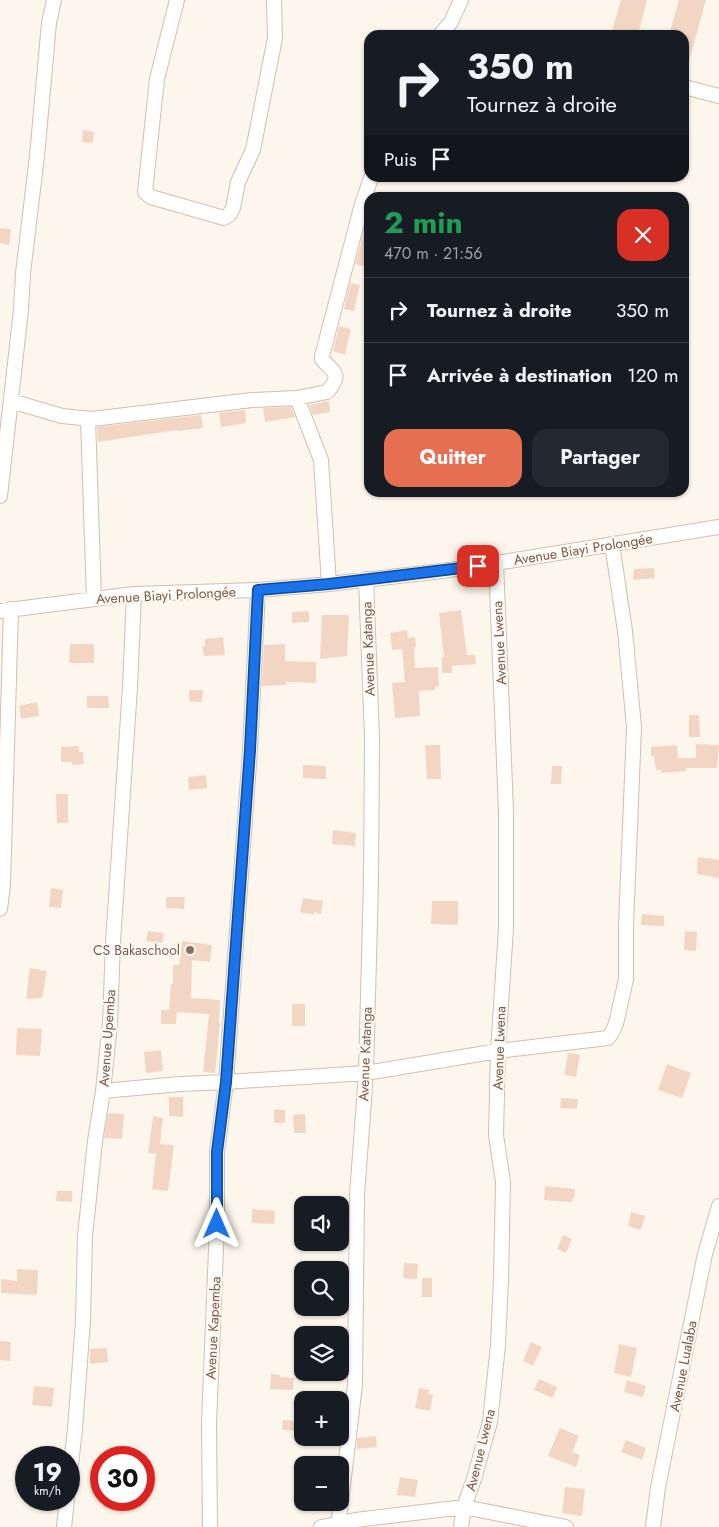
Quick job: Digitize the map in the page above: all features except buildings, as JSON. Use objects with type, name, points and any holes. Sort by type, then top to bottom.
[{"type":"street","points":[[0,496],[22,310],[23,273],[37,156],[49,23],[54,0]]},
{"type":"street","points":[[177,0],[157,79],[146,192],[151,197],[224,218],[229,215],[233,208],[238,182],[253,150],[275,38],[274,0]]},
{"type":"street","points":[[444,30],[451,22],[461,0]]},
{"type":"street","points":[[689,88],[719,96]]},
{"type":"street","points":[[11,401],[62,416],[88,419],[252,400],[296,398],[327,392],[335,378],[335,372],[326,364],[322,356],[364,198]]},
{"type":"street","points":[[296,398],[321,460],[329,584]]},
{"type":"street","points":[[88,419],[94,599]]},
{"type":"street","name":"Avenue Biayi Prolongée","points":[[6,610],[134,594],[258,590],[329,584],[496,564],[719,527]]},
{"type":"street","points":[[103,1091],[180,1084],[366,1073],[498,1051],[608,1038],[616,1024],[626,979],[626,926],[634,727],[625,631],[612,544]]},
{"type":"street","name":"Avenue Lwena","points":[[461,1527],[464,1506],[474,1479],[490,1422],[498,1345],[501,1279],[503,1182],[496,1135],[498,1051],[506,928],[506,811],[496,564]]},
{"type":"street","name":"Avenue Katanga","points":[[338,1525],[355,1385],[357,1195],[366,1073],[371,881],[372,738],[366,579]]},
{"type":"street","name":"Avenue Kapemba","points":[[210,1527],[209,1424],[217,1233],[217,1152],[226,1082],[250,750],[258,590]]},
{"type":"street","name":"Avenue Upemba","points":[[73,1446],[83,1321],[85,1236],[110,1023],[113,942],[130,687],[134,594]]},
{"type":"street","points":[[0,909],[5,845],[6,610]]},
{"type":"street","name":"Avenue Lualaba","points":[[653,1527],[658,1487],[705,1254],[719,1206]]},
{"type":"street","points":[[321,1527],[464,1506],[566,1527]]},
{"type":"street","points":[[64,1527],[66,1511]]},
{"type":"place","name":"CS Bakaschool","points":[[190,950]]},
{"type":"route","points":[[217,1224],[217,1152],[226,1082],[250,750],[258,590],[329,584],[478,566]]}]
